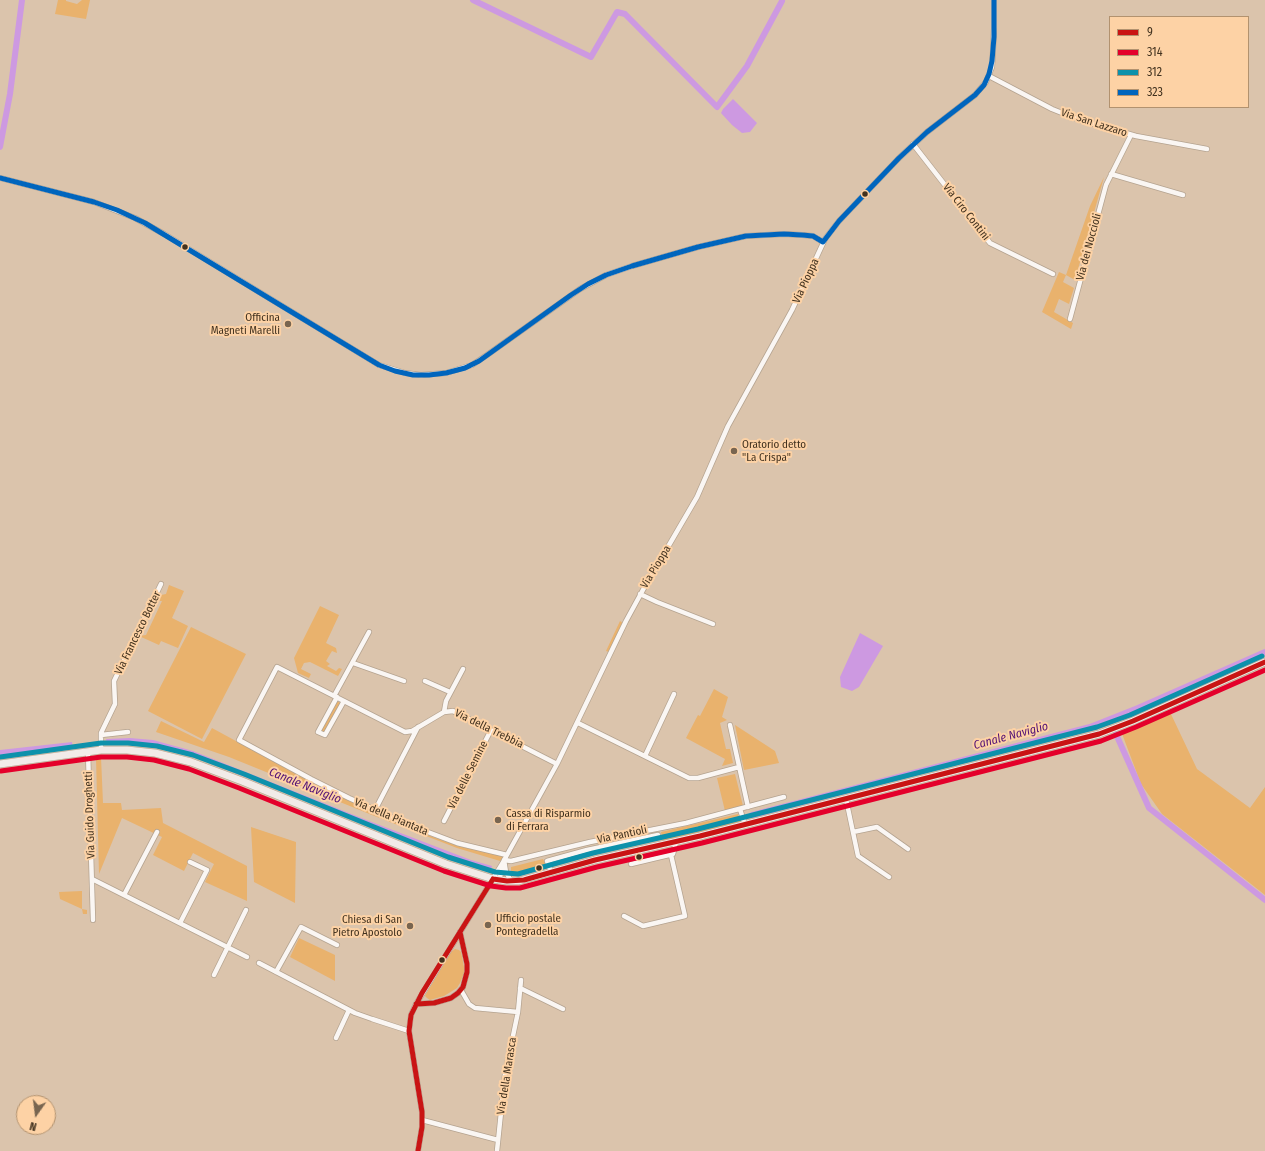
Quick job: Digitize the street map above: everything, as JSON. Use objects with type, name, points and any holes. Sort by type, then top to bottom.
[{"type":"street","name":"Via Pioppa","points":[[418,1151],[422,1120],[421,1103],[409,1031],[411,1015],[416,1004],[460,932],[496,880],[504,860],[578,723],[607,659],[640,594],[697,497],[728,426],[792,310],[824,242],[839,221],[913,144],[977,93],[984,85],[992,66],[994,0]]},
{"type":"street","name":"Via San Lazzaro","points":[[989,76],[1067,116],[1131,135],[1207,148]]},
{"type":"street","name":"Via dei Noccioli","points":[[1070,319],[1106,185],[1131,135]]},
{"type":"street","name":"Via Ciro Contini","points":[[913,144],[990,243],[1053,274]]},
{"type":"street","points":[[1111,174],[1183,195]]},
{"type":"street","points":[[0,178],[94,202],[117,210],[145,223],[378,365],[413,375],[446,373],[472,365],[580,289],[606,275],[632,266],[698,247],[746,236],[784,234],[802,235],[813,236],[824,242]]},
{"type":"street","name":"Via Francesco Botter","points":[[101,750],[101,733],[115,704],[114,681],[161,584]]},
{"type":"street","name":"Via Pioppa","points":[[640,594],[713,624]]},
{"type":"street","points":[[344,701],[325,736],[318,732],[369,632]]},
{"type":"street","points":[[353,662],[404,681]]},
{"type":"street","points":[[0,764],[101,750],[146,751],[166,755],[191,762],[406,848],[496,880],[524,880],[595,860],[676,842],[1106,732],[1265,662]]},
{"type":"street","name":"Via della Trebbia","points":[[239,740],[277,667],[405,732],[418,727],[444,712],[450,710],[456,711],[557,764]]},
{"type":"street","points":[[444,712],[446,700],[463,669]]},
{"type":"street","points":[[425,681],[450,692]]},
{"type":"street","points":[[645,756],[674,694]]},
{"type":"street","points":[[578,723],[689,778],[698,778],[739,767]]},
{"type":"street","points":[[730,725],[748,807]]},
{"type":"street","points":[[375,810],[418,727]]},
{"type":"street","name":"Via delle Semine","points":[[444,821],[491,730]]},
{"type":"street","points":[[101,735],[128,732]]},
{"type":"street","name":"Via della Piantata","points":[[239,740],[310,779],[375,810],[443,838],[464,845],[507,855]]},
{"type":"street","name":"Via Guido Droghetti","points":[[88,752],[93,920]]},
{"type":"street","name":"Via Pantioli","points":[[504,860],[511,861],[740,809],[784,797]]},
{"type":"street","points":[[846,799],[858,856],[889,877]]},
{"type":"street","points":[[740,809],[745,824]]},
{"type":"street","points":[[853,832],[877,827],[908,849]]},
{"type":"street","points":[[656,828],[661,845]]},
{"type":"street","points":[[124,895],[156,832]]},
{"type":"street","points":[[551,872],[547,861],[587,850],[658,835]]},
{"type":"street","points":[[624,916],[643,926],[685,916],[671,855],[673,854],[676,842]]},
{"type":"street","points":[[631,864],[671,855]]},
{"type":"street","points":[[504,860],[506,872],[511,881]]},
{"type":"street","points":[[180,923],[207,870],[190,862]]},
{"type":"street","points":[[92,879],[247,957]]},
{"type":"street","points":[[214,975],[246,910]]},
{"type":"street","points":[[276,972],[300,927],[337,945]]},
{"type":"street","points":[[416,1004],[443,1001],[458,994],[461,990],[466,980],[467,972],[466,959],[460,932]]},
{"type":"street","points":[[259,963],[349,1010],[372,1020],[409,1031]]},
{"type":"street","name":"Via della Marasca","points":[[497,1151],[505,1074],[518,1012],[521,980]]},
{"type":"street","points":[[520,988],[563,1009]]},
{"type":"street","points":[[461,990],[469,1004],[475,1008],[518,1012]]},
{"type":"street","points":[[336,1038],[349,1010]]},
{"type":"street","points":[[422,1120],[498,1140]]},
{"type":"shaded area","points":[[58,0],[66,0],[77,4],[82,0],[90,0],[86,19],[55,14]]},
{"type":"shaded area","points":[[733,99],[757,123],[750,132],[742,133],[721,113]]},
{"type":"shaded area","points":[[1104,177],[1075,280],[1066,275],[1090,206]]},
{"type":"shaded area","points":[[1059,272],[1066,275],[1063,282],[1074,288],[1069,304],[1059,299],[1054,312],[1073,323],[1071,329],[1042,312]]},
{"type":"shaded area","points":[[169,585],[184,591],[172,618],[188,626],[178,648],[161,641],[159,645],[139,636],[146,635],[162,601],[159,601],[161,595],[166,594]]},
{"type":"shaded area","points":[[320,606],[339,615],[326,643],[336,648],[337,653],[332,651],[326,661],[330,664],[327,666],[336,671],[339,668],[342,669],[338,676],[310,662],[304,663],[301,669],[311,674],[309,678],[298,673],[294,658]]},
{"type":"shaded area","points":[[620,621],[623,623],[609,652],[606,651]]},
{"type":"shaded area","points":[[191,627],[246,654],[202,739],[148,711]]},
{"type":"shaded area","points":[[860,633],[883,646],[859,687],[852,691],[841,687],[840,677]]},
{"type":"shaded area","points":[[714,689],[728,697],[722,717],[727,720],[720,723],[726,749],[730,749],[733,763],[722,766],[725,759],[686,738],[698,715],[700,716]]},
{"type":"shaded area","points":[[336,701],[341,703],[325,732],[320,730]]},
{"type":"shaded area","points":[[1170,712],[1197,769],[1250,808],[1265,787],[1265,895],[1162,814],[1141,784],[1121,731]]},
{"type":"shaded area","points":[[161,721],[204,742],[212,728],[365,809],[458,846],[505,856],[500,861],[457,848],[229,757],[156,732]]},
{"type":"shaded area","points":[[735,725],[775,751],[779,763],[744,770]]},
{"type":"shaded area","points":[[130,738],[153,740],[193,751],[364,819],[471,860],[492,866],[491,870],[442,855],[202,760],[169,750],[133,744],[107,744],[106,739]]},
{"type":"shaded area","points":[[72,742],[73,748],[0,757],[0,750]]},
{"type":"shaded area","points":[[101,757],[103,803],[121,803],[122,810],[161,808],[163,823],[247,866],[247,901],[205,882],[214,864],[193,853],[184,871],[153,855],[162,837],[122,818],[99,874],[96,758]]},
{"type":"shaded area","points":[[735,774],[743,806],[725,811],[717,778]]},
{"type":"shaded area","points":[[738,814],[740,822],[700,834],[663,842],[661,832]]},
{"type":"shaded area","points":[[251,827],[296,842],[295,903],[254,882]]},
{"type":"shaded area","points":[[543,859],[546,865],[511,875],[511,867]]},
{"type":"shaded area","points":[[82,891],[82,909],[60,899],[59,892]]},
{"type":"shaded area","points":[[82,909],[87,910],[87,914],[83,914]]},
{"type":"shaded area","points":[[299,938],[335,955],[335,981],[290,957]]},
{"type":"shaded area","points":[[455,949],[461,952],[464,967],[464,973],[460,983],[457,988],[444,996],[430,1000],[425,996],[451,952]]},
{"type":"waterway","points":[[0,147],[10,94],[22,0]]},
{"type":"waterway","points":[[473,0],[591,57],[617,12],[625,14],[717,107],[747,66],[782,1]]},
{"type":"waterway","name":"Canale Naviglio","points":[[752,815],[1090,727],[1138,708],[1265,652]]},
{"type":"waterway","points":[[1116,734],[1149,808],[1265,900]]},
{"type":"transit line","name":"323","points":[[0,178],[94,202],[117,210],[145,223],[379,365],[395,371],[413,375],[446,373],[465,368],[479,361],[571,295],[606,275],[698,247],[746,236],[784,234],[802,235],[813,236],[823,242],[839,221],[899,158],[927,132],[975,95],[984,85],[989,74],[992,61],[994,37],[994,0]]},
{"type":"transit line","name":"312","points":[[0,757],[101,743],[128,743],[157,746],[193,755],[244,774],[448,857],[495,872],[518,874],[593,853],[698,829],[1097,727],[1130,715],[1262,656]]},
{"type":"transit line","name":"9","points":[[493,879],[507,881],[524,880],[595,860],[700,836],[1099,734],[1133,721],[1265,662]]},
{"type":"transit line","name":"314","points":[[1,771],[101,757],[127,757],[154,760],[189,769],[239,788],[444,871],[491,886],[520,888],[597,867],[702,843],[1101,741],[1265,670]]},
{"type":"transit line","name":"9","points":[[418,1151],[422,1127],[422,1112],[409,1031],[411,1015],[422,993],[493,879]]},
{"type":"transit line","name":"9","points":[[416,1004],[434,1003],[451,998],[463,987],[467,972],[467,964],[460,932]]},
{"type":"place","name":"Officina Magneti Marelli","points":[[288,324]]},
{"type":"place","name":"Oratorio detto \"La Crispa\"","points":[[734,451]]},
{"type":"place","name":"Cassa di Risparmio di Ferrara","points":[[498,820]]},
{"type":"place","name":"Ufficio postale Pontegradella","points":[[488,925]]},
{"type":"place","name":"Chiesa di San Pietro Apostolo","points":[[410,926]]}]
